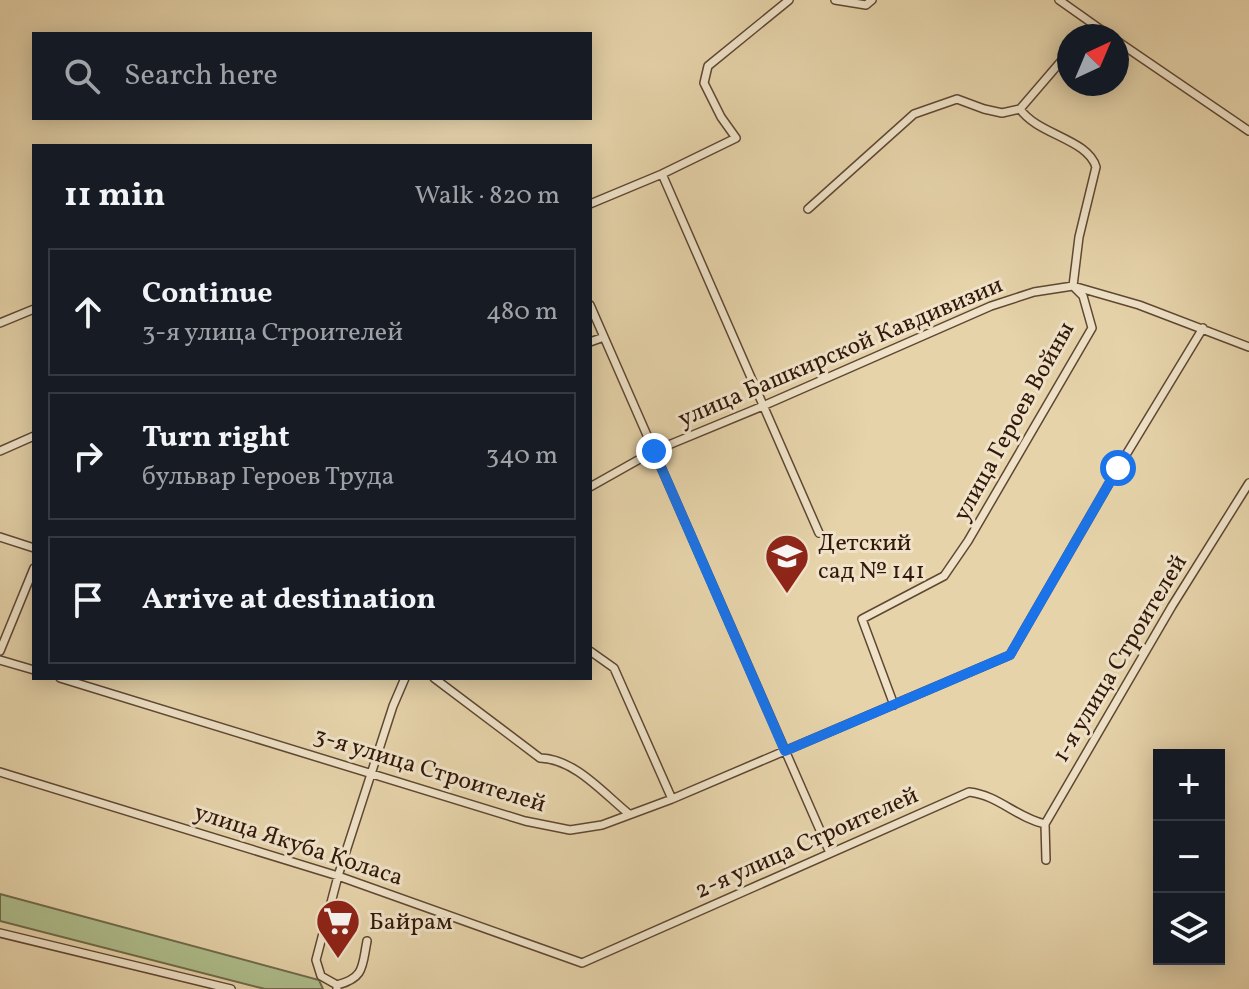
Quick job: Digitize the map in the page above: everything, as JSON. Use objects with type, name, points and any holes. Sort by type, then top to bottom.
[{"type":"street","points":[[592,203],[736,138],[721,117],[704,83],[708,66],[789,0]]},
{"type":"street","points":[[835,0],[866,5],[872,0]]},
{"type":"street","points":[[1059,0],[1093,24]]},
{"type":"street","points":[[1129,49],[1249,131]]},
{"type":"street","points":[[808,209],[914,114],[957,99],[1002,113],[1020,109],[1057,66]]},
{"type":"street","points":[[1020,109],[1028,120],[1085,150],[1094,158],[1096,167],[1079,237],[1073,286]]},
{"type":"street","points":[[662,174],[819,533]]},
{"type":"street","name":"улица Башкирской Кавдивизии","points":[[592,486],[654,451],[991,306],[1034,292],[1073,286],[1139,305],[1249,347]]},
{"type":"street","name":"улица Героев Войны","points":[[894,705],[862,619],[944,576],[968,541],[1092,328],[1083,296],[1073,286]]},
{"type":"street","points":[[0,323],[32,310]]},
{"type":"street","points":[[592,310],[830,853]]},
{"type":"street","name":"3-я улица Строителей","points":[[67,680],[525,821],[570,830],[602,825],[672,799],[1010,655],[1203,328]]},
{"type":"street","points":[[592,341],[604,337]]},
{"type":"street","points":[[0,451],[32,437]]},
{"type":"street","name":"1-я улица Строителей","points":[[1045,824],[1172,606],[1249,483]]},
{"type":"street","points":[[0,537],[32,547]]},
{"type":"street","points":[[0,651],[32,573]]},
{"type":"street","points":[[592,652],[614,668],[672,799]]},
{"type":"street","points":[[0,660],[32,669]]},
{"type":"street","points":[[367,941],[360,973],[353,981],[337,987],[321,976],[316,960],[338,876],[404,680]]},
{"type":"street","points":[[437,680],[540,758],[556,758],[570,765],[629,814]]},
{"type":"street","name":"улица Якуба Коласа","points":[[0,772],[338,876],[582,963]]},
{"type":"street","name":"2-я улица Строителей","points":[[582,963],[969,792],[985,794],[1035,822],[1045,824]]},
{"type":"street","points":[[1045,824],[1046,860]]},
{"type":"street","points":[[0,933],[228,989]]},
{"type":"green space","points":[[0,894],[319,980],[323,989],[265,989],[0,921]]},
{"type":"place","name":"Детский сад № 141","points":[[787,595]]},
{"type":"place","name":"Байрам","points":[[338,960]]},
{"type":"route","points":[[654,451],[785,751],[1010,655],[1118,468]]}]
